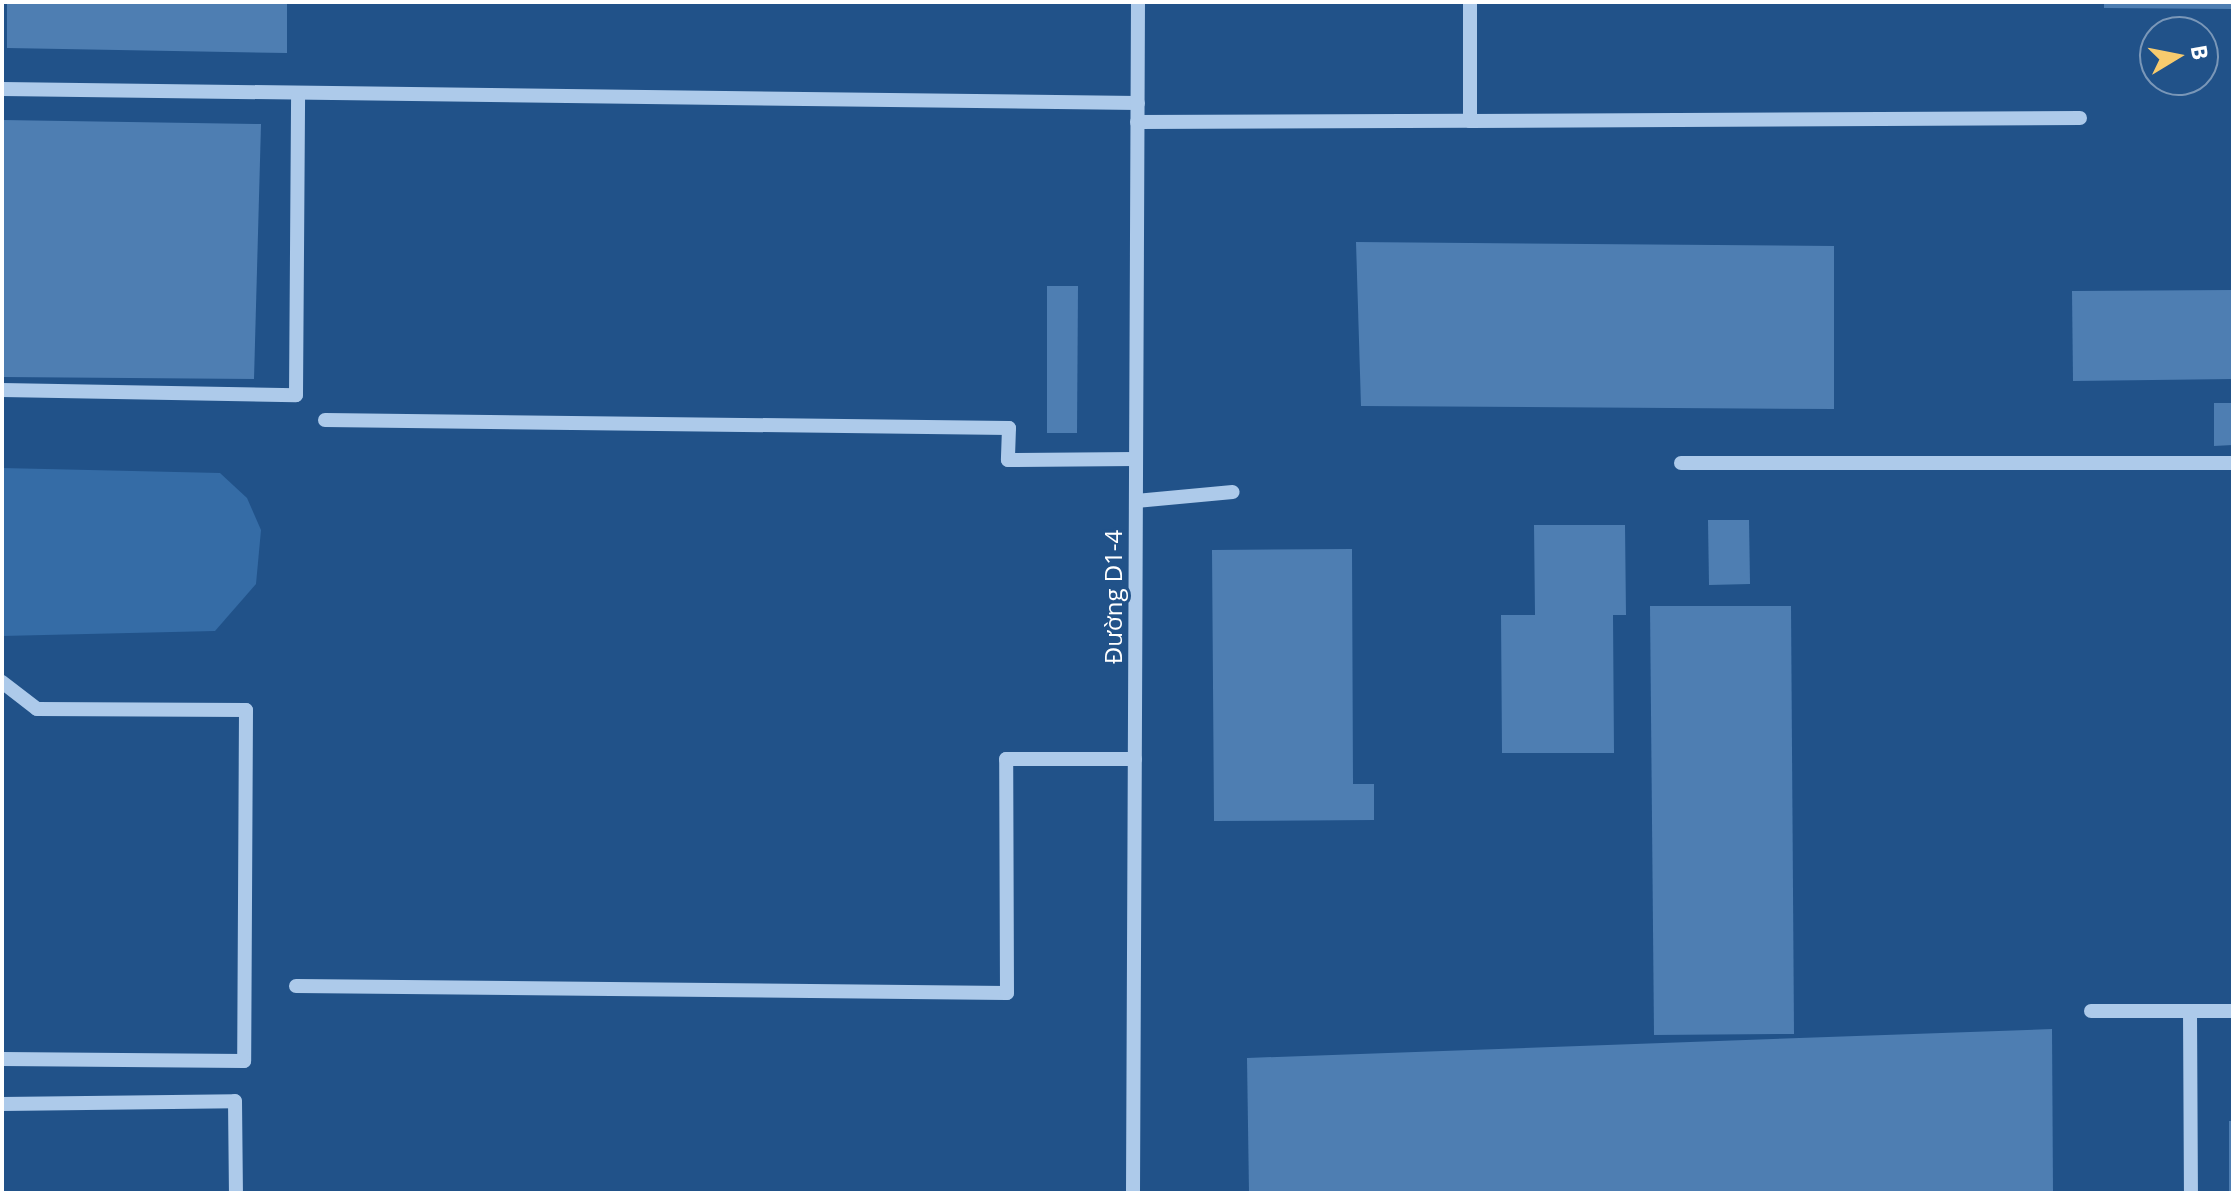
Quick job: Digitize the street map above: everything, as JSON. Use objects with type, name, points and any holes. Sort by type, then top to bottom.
[{"type":"street","name":"Đường D1-4","points":[[1133,1193],[1138,2]]},
{"type":"street","points":[[1470,2],[1470,121]]},
{"type":"street","points":[[2,89],[1138,103]]},
{"type":"street","points":[[2,390],[296,395],[298,95]]},
{"type":"street","points":[[1137,122],[2080,118]]},
{"type":"street","points":[[325,420],[1009,428],[1008,460],[1136,459]]},
{"type":"street","points":[[1681,463],[2233,463]]},
{"type":"street","points":[[1136,501],[1233,492]]},
{"type":"street","points":[[2,682],[37,709],[246,710],[246,726],[244,1061],[2,1059]]},
{"type":"street","points":[[296,986],[1007,993],[1006,759],[1135,759]]},
{"type":"street","points":[[2091,1011],[2233,1011]]},
{"type":"street","points":[[2190,1011],[2191,1193]]},
{"type":"street","points":[[2,1104],[235,1101],[236,1193]]},
{"type":"shaded area","points":[[2,468],[220,473],[247,498],[261,530],[256,584],[215,631],[2,636]]},
{"type":"building","points":[[7,2],[287,2],[287,53],[7,48]]},
{"type":"building","points":[[2104,2],[2233,2],[2233,9],[2104,8]]},
{"type":"building","points":[[2,120],[261,124],[254,379],[2,377]]},
{"type":"building","points":[[1356,242],[1834,246],[1834,409],[1361,406]]},
{"type":"building","points":[[1047,286],[1078,286],[1077,433],[1047,433]]},
{"type":"building","points":[[2233,290],[2233,379],[2073,381],[2072,291]]},
{"type":"building","points":[[2214,403],[2233,403],[2233,445],[2214,446]]},
{"type":"building","points":[[1708,520],[1749,520],[1750,584],[1709,585]]},
{"type":"building","points":[[1534,525],[1625,525],[1626,615],[1613,615],[1614,753],[1502,753],[1501,615],[1535,615]]},
{"type":"building","points":[[1352,549],[1353,784],[1374,784],[1374,820],[1214,821],[1212,550]]},
{"type":"building","points":[[1650,606],[1791,606],[1794,1034],[1654,1035]]},
{"type":"building","points":[[2052,1029],[2053,1193],[1249,1193],[1247,1058]]},
{"type":"building","points":[[2229,1121],[2233,1121],[2233,1193],[2229,1193]]}]
